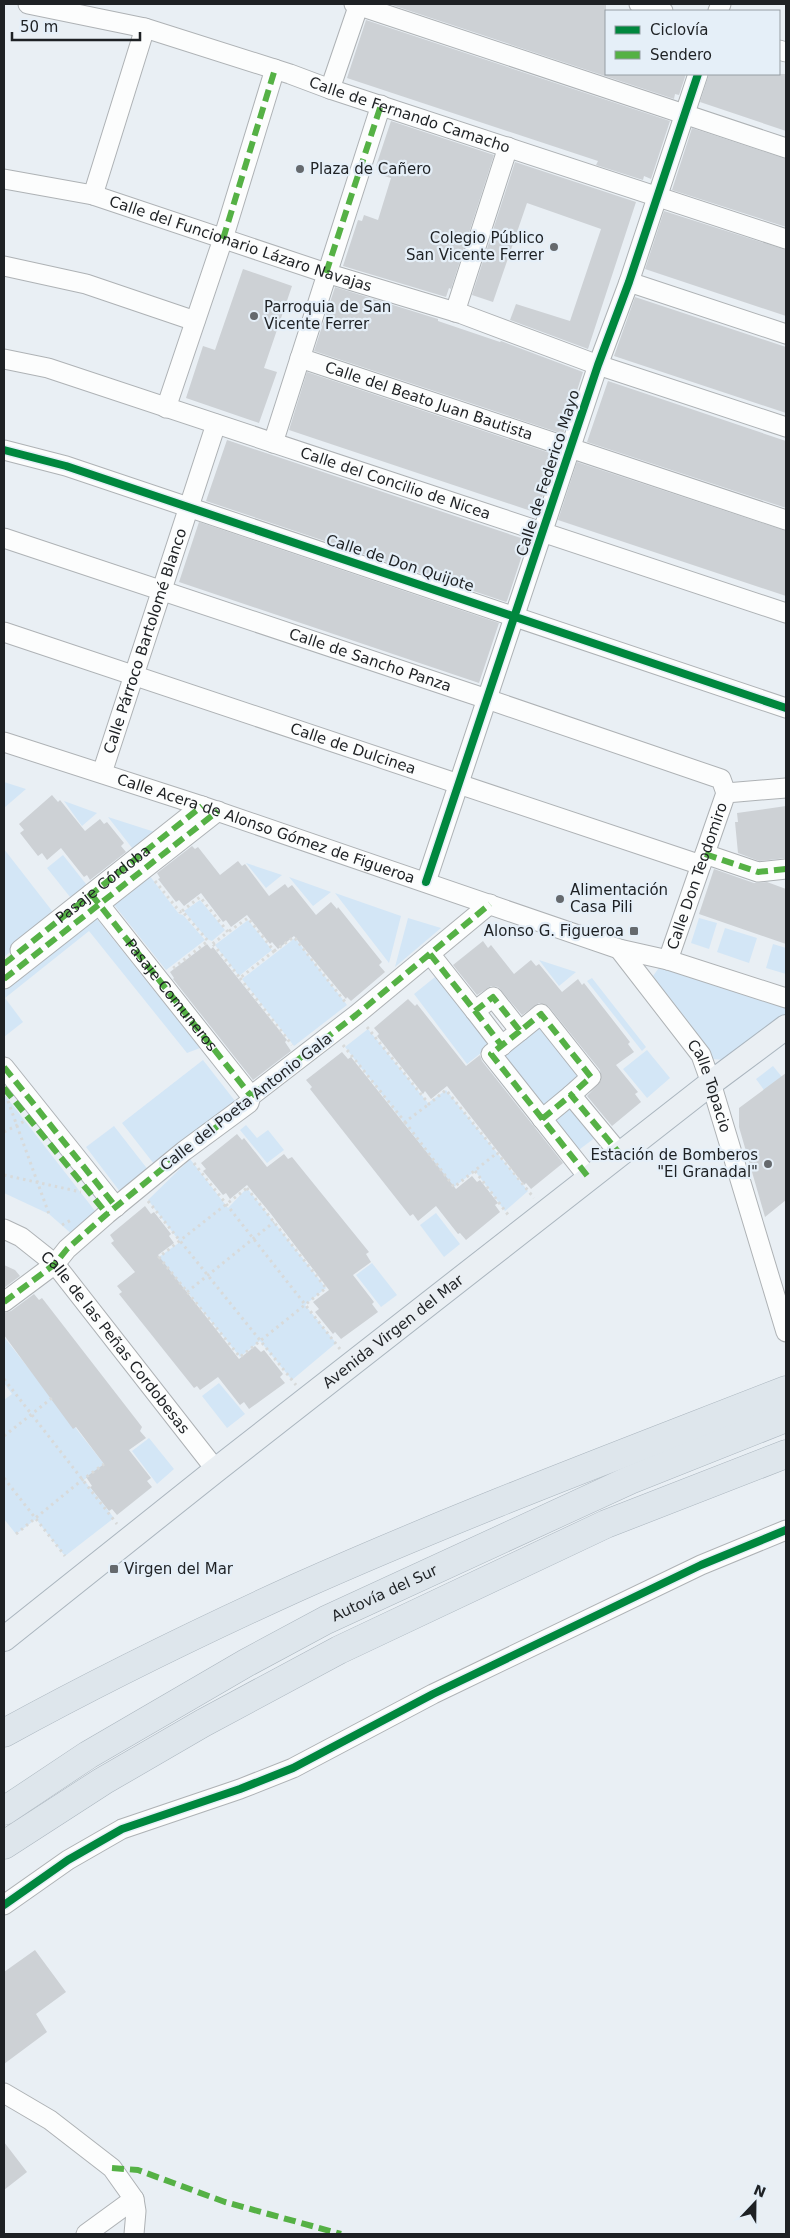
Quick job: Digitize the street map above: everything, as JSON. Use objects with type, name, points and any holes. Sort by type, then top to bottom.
[{"type":"highway","points":[[4,1734],[185,1640],[297,1588],[488,1507],[786,1390]]},
{"type":"highway","points":[[326,1620],[481,1532],[634,1461],[786,1396]]},
{"type":"highway","name":"Autovía del Sur","points":[[4,1811],[88,1755],[246,1663],[326,1620],[630,1480],[786,1418]]},
{"type":"highway","name":"Autovía del Sur","points":[[4,1845],[104,1781],[202,1722],[340,1650],[606,1524],[786,1454]]},
{"type":"main road","name":"Avenida Virgen del Mar","points":[[4,1639],[216,1470],[711,1082],[786,1027]]},
{"type":"street","name":"Calle de Fernando Camacho","points":[[28,4],[145,28],[275,69],[330,89],[786,239]]},
{"type":"street","points":[[330,89],[357,4],[786,148]]},
{"type":"street","points":[[639,4],[660,10]]},
{"type":"street","points":[[92,195],[145,28]]},
{"type":"street","points":[[166,408],[223,239],[275,69]]},
{"type":"street","name":"Calle de Federico Mayo","points":[[426,882],[598,365],[629,282],[698,75]]},
{"type":"street","points":[[273,442],[381,105]]},
{"type":"street","points":[[455,312],[508,147]]},
{"type":"street","name":"Calle del Funcionario Lázaro Navajas","points":[[4,179],[92,195],[326,273],[455,312],[598,365],[786,427]]},
{"type":"street","points":[[4,266],[86,284],[195,321]]},
{"type":"street","points":[[629,282],[786,334]]},
{"type":"street","name":"Calle del Beato Juan Bautista","points":[[300,358],[786,520]]},
{"type":"street","name":"Calle del Concilio de Nicea","points":[[4,359],[48,368],[786,613]]},
{"type":"street","name":"Calle Párroco Bartolomé Blanco","points":[[102,773],[216,424]]},
{"type":"street","name":"Calle de Don Quijote","points":[[4,450],[66,466],[189,509],[514,615],[786,708]]},
{"type":"street","name":"Calle de Sancho Panza","points":[[4,538],[488,699],[721,779],[726,793]]},
{"type":"street","name":"Calle de Dulcinea","points":[[4,632],[459,784],[703,859],[758,872],[786,869]]},
{"type":"street","name":"Calle Acera de Alonso Gómez de Figueroa","points":[[4,742],[210,808],[619,949],[668,960],[786,998]]},
{"type":"street","name":"Calle Don Teodomiro","points":[[668,960],[726,793],[786,788]]},
{"type":"street","points":[[4,979],[96,899],[146,869],[210,808]]},
{"type":"street","name":"Pasaje Córdoba","points":[[4,964],[96,899],[210,808]]},
{"type":"street","name":"Pasaje Comuneros","points":[[96,899],[251,1096]]},
{"type":"street","name":"Calle del Poeta Antonio Gala","points":[[4,1302],[55,1264],[68,1249],[112,1210],[184,1151],[248,1103],[251,1096],[356,1015],[490,904]]},
{"type":"street","name":"Calle Topacio","points":[[619,949],[701,1055],[785,1322]]},
{"type":"street","points":[[430,954],[502,1046]]},
{"type":"street","points":[[475,1011],[493,997],[520,1031]]},
{"type":"street","points":[[542,1119],[591,1077],[541,1014],[491,1054],[542,1119],[589,1178]]},
{"type":"street","points":[[4,1067],[112,1210]]},
{"type":"street","points":[[5,1093],[112,1210]]},
{"type":"street","points":[[571,1095],[620,1154]]},
{"type":"street","name":"Calle de las Peñas Cordobesas","points":[[4,1229],[21,1237],[55,1264],[216,1470]]},
{"type":"street","points":[[4,1905],[68,1860],[122,1829],[240,1789],[293,1768],[433,1694],[540,1642],[701,1565],[786,1530]]},
{"type":"street","points":[[4,2093],[50,2120],[112,2168],[134,2199],[136,2211],[134,2234]]},
{"type":"street","points":[[86,2234],[134,2199]]},
{"type":"path","points":[[146,869],[180,912],[182,911],[208,941],[213,944],[302,1057]]},
{"type":"path","points":[[182,911],[200,897],[228,932]]},
{"type":"path","points":[[213,944],[248,918],[274,951]]},
{"type":"path","points":[[240,978],[294,937],[429,1104]]},
{"type":"path","points":[[159,980],[208,941]]},
{"type":"path","points":[[333,1033],[405,1122],[454,1187],[497,1153]]},
{"type":"path","points":[[405,1122],[446,1090],[546,1212]]},
{"type":"path","points":[[5,1093],[49,1214]]},
{"type":"path","points":[[4,1132],[24,1121]]},
{"type":"path","points":[[184,1151],[352,1364]]},
{"type":"path","points":[[475,1171],[522,1232]]},
{"type":"path","points":[[4,1175],[81,1192]]},
{"type":"path","points":[[247,1188],[274,1222],[326,1288],[240,1357],[159,1257],[247,1188]]},
{"type":"path","points":[[138,1189],[307,1399]]},
{"type":"path","points":[[187,1292],[274,1222]]},
{"type":"path","points":[[4,1379],[130,1539]]},
{"type":"path","points":[[4,1436],[52,1398]]},
{"type":"path","points":[[16,1534],[104,1464]]},
{"type":"path","points":[[4,1478],[65,1556]]},
{"type":"shaded area","points":[[4,782],[26,789],[4,808]]},
{"type":"shaded area","points":[[64,801],[97,813],[82,826]]},
{"type":"shaded area","points":[[108,817],[161,834],[136,853]]},
{"type":"shaded area","points":[[4,849],[56,916],[4,957]]},
{"type":"shaded area","points":[[63,855],[90,889],[74,902],[47,868]]},
{"type":"shaded area","points":[[246,863],[282,875],[266,888]]},
{"type":"shaded area","points":[[146,871],[179,914],[183,915],[205,940],[166,970],[111,901]]},
{"type":"shaded area","points":[[289,877],[331,892],[313,906]]},
{"type":"shaded area","points":[[335,893],[401,916],[389,963]]},
{"type":"shaded area","points":[[200,900],[225,930],[212,941],[207,939],[184,911]]},
{"type":"shaded area","points":[[93,914],[200,1048],[187,1053],[89,931],[5,998],[23,1022],[4,1037],[4,985]]},
{"type":"shaded area","points":[[408,918],[441,928],[395,967]]},
{"type":"shaded area","points":[[699,918],[717,923],[709,949],[691,943]]},
{"type":"shaded area","points":[[248,920],[272,950],[239,976],[215,945]]},
{"type":"shaded area","points":[[725,928],[757,938],[749,963],[717,952]]},
{"type":"shaded area","points":[[295,938],[347,1005],[294,1046],[242,979]]},
{"type":"shaded area","points":[[773,944],[786,948],[786,974],[766,968]]},
{"type":"shaded area","points":[[539,960],[576,972],[559,986]]},
{"type":"shaded area","points":[[663,962],[786,1004],[786,1016],[727,1060],[710,1059],[653,976]]},
{"type":"shaded area","points":[[440,973],[496,1041],[467,1064],[414,994]]},
{"type":"shaded area","points":[[592,978],[646,1047],[642,1051],[587,981]]},
{"type":"shaded area","points":[[540,1017],[588,1077],[541,1114],[493,1055]]},
{"type":"shaded area","points":[[368,1029],[428,1103],[446,1090],[528,1191],[505,1211],[475,1171],[454,1187],[345,1047]]},
{"type":"shaded area","points":[[647,1050],[670,1078],[647,1098],[623,1069]]},
{"type":"shaded area","points":[[203,1060],[235,1101],[154,1164],[122,1123]]},
{"type":"shaded area","points":[[773,1066],[782,1077],[764,1090],[756,1079]]},
{"type":"shaded area","points":[[4,1094],[99,1216],[74,1236],[49,1214],[4,1193]]},
{"type":"shaded area","points":[[571,1098],[600,1134],[572,1155],[544,1120]]},
{"type":"shaded area","points":[[246,1125],[257,1138],[268,1130],[284,1150],[267,1163],[240,1130]]},
{"type":"shaded area","points":[[114,1126],[149,1171],[121,1193],[86,1147]]},
{"type":"shaded area","points":[[190,1159],[228,1208],[247,1188],[326,1288],[305,1305],[336,1343],[292,1380],[260,1341],[240,1357],[159,1257],[180,1242],[148,1200]]},
{"type":"shaded area","points":[[436,1213],[460,1244],[444,1257],[420,1225]]},
{"type":"shaded area","points":[[372,1263],[397,1295],[381,1307],[356,1275]]},
{"type":"shaded area","points":[[4,1337],[104,1464],[84,1480],[114,1518],[65,1556],[36,1519],[16,1534],[4,1519],[4,1400],[12,1394],[4,1383]]},
{"type":"shaded area","points":[[219,1383],[245,1414],[227,1428],[202,1396]]},
{"type":"shaded area","points":[[149,1438],[174,1469],[157,1484],[132,1451]]},
{"type":"building","points":[[389,4],[606,4],[605,75],[686,75],[679,95],[675,94],[674,99]]},
{"type":"building","points":[[366,20],[670,121],[651,179],[644,176],[643,180],[596,165],[598,161],[347,78]]},
{"type":"building","points":[[786,74],[786,131],[700,102],[709,75]]},
{"type":"building","points":[[391,121],[494,155],[451,289],[449,288],[446,297],[343,266],[358,220],[362,221],[364,215],[378,220],[391,178],[378,174],[381,168],[376,166]]},
{"type":"building","points":[[692,128],[786,159],[786,227],[672,190]]},
{"type":"building","points":[[515,162],[636,202],[588,349],[510,320],[516,304],[570,321],[601,229],[527,203],[493,302],[472,295]]},
{"type":"building","points":[[664,211],[786,250],[786,316],[645,269]]},
{"type":"building","name":"Parroquia de San Vicente Ferrer","points":[[243,269],[292,286],[264,368],[277,372],[259,423],[186,398],[203,346],[215,350]]},
{"type":"building","points":[[335,287],[438,319],[438,321],[501,341],[583,372],[563,434],[314,351]]},
{"type":"building","points":[[635,297],[786,347],[786,413],[614,356]]},
{"type":"building","points":[[307,372],[556,455],[537,513],[289,430]]},
{"type":"building","points":[[608,381],[786,441],[786,508],[587,442]]},
{"type":"building","points":[[227,440],[527,540],[507,601],[206,501]]},
{"type":"building","points":[[577,462],[786,531],[786,596],[558,520]]},
{"type":"building","points":[[199,522],[499,623],[479,683],[179,582]]},
{"type":"building","points":[[52,795],[58,802],[60,800],[85,831],[100,819],[104,824],[107,822],[124,843],[121,846],[126,852],[90,880],[87,875],[84,877],[61,848],[47,860],[42,853],[38,856],[20,833],[24,830],[19,824]]},
{"type":"building","points":[[786,806],[786,858],[759,861],[738,853],[735,822],[738,822],[737,813]]},
{"type":"building","points":[[192,846],[195,849],[198,847],[220,875],[238,861],[242,866],[245,864],[269,896],[285,884],[288,888],[292,885],[316,915],[331,902],[337,909],[338,907],[382,962],[379,965],[385,972],[351,1001],[347,997],[346,999],[294,936],[278,949],[272,942],[270,944],[247,915],[231,927],[226,920],[223,922],[201,893],[184,906],[179,900],[176,902],[158,879],[160,878],[157,873]]},
{"type":"building","points":[[714,869],[754,883],[767,882],[786,889],[786,944],[699,914]]},
{"type":"building","points":[[483,941],[488,948],[491,945],[514,974],[531,960],[536,966],[539,964],[562,992],[578,979],[582,985],[584,983],[630,1042],[628,1044],[634,1052],[616,1065],[638,1092],[635,1094],[641,1102],[612,1126],[587,1096],[601,1081],[600,1070],[549,1007],[539,1003],[522,1015],[498,987],[491,986],[477,995],[453,965]]},
{"type":"building","points":[[207,944],[211,949],[213,947],[287,1040],[285,1042],[291,1051],[253,1080],[173,979],[170,972]]},
{"type":"building","points":[[408,999],[415,1006],[417,1004],[466,1066],[480,1055],[482,1061],[563,1163],[531,1189],[526,1183],[524,1185],[447,1086],[431,1099],[425,1091],[423,1094],[377,1036],[379,1034],[374,1028]]},
{"type":"building","points":[[342,1052],[348,1059],[351,1057],[456,1189],[472,1176],[477,1182],[480,1180],[498,1203],[495,1205],[500,1212],[466,1240],[460,1233],[458,1234],[436,1206],[418,1221],[413,1214],[410,1216],[310,1089],[312,1087],[306,1080]]},
{"type":"building","name":"Estación de Bomberos \"El Granadal\"","points":[[786,1073],[786,1200],[765,1217],[739,1127],[739,1108]]},
{"type":"building","points":[[237,1134],[242,1140],[244,1138],[267,1167],[284,1154],[288,1159],[292,1157],[369,1252],[366,1254],[371,1262],[353,1275],[374,1302],[372,1304],[378,1312],[341,1339],[335,1332],[333,1334],[315,1312],[319,1309],[313,1302],[329,1290],[271,1214],[247,1185],[230,1199],[226,1193],[223,1195],[203,1171],[206,1169],[201,1163]]},
{"type":"building","points":[[145,1206],[151,1214],[154,1212],[171,1234],[169,1236],[174,1243],[158,1255],[239,1359],[255,1346],[261,1352],[264,1350],[283,1374],[280,1377],[285,1383],[249,1409],[244,1402],[240,1405],[218,1377],[200,1390],[197,1386],[194,1388],[119,1294],[122,1292],[117,1286],[135,1272],[111,1243],[114,1241],[110,1235]]},
{"type":"building","points":[[4,1265],[15,1270],[20,1276],[4,1288]]},
{"type":"building","points":[[34,1294],[39,1300],[42,1298],[142,1427],[140,1431],[146,1438],[129,1450],[151,1478],[147,1481],[152,1487],[117,1515],[112,1509],[109,1511],[90,1487],[92,1486],[86,1477],[104,1464],[76,1427],[73,1429],[4,1335],[4,1313],[11,1311]]},
{"type":"building","points":[[35,1950],[66,1992],[36,2014],[47,2032],[4,2064],[4,1972]]},
{"type":"building","points":[[4,2142],[27,2172],[4,2190]]},
{"type":"marked path","points":[[223,239],[275,69]]},
{"type":"marked path","points":[[326,273],[381,105]]},
{"type":"marked path","points":[[4,964],[202,806]]},
{"type":"marked path","points":[[4,979],[218,811]]},
{"type":"marked path","points":[[705,854],[758,872],[786,869]]},
{"type":"marked path","points":[[91,894],[251,1096]]},
{"type":"marked path","points":[[4,1302],[55,1264],[67,1249],[107,1214],[184,1151],[249,1103],[251,1096],[356,1015],[490,904]]},
{"type":"marked path","points":[[430,954],[475,1011],[493,997],[520,1031],[541,1014],[591,1077],[571,1095],[620,1154]]},
{"type":"marked path","points":[[475,1011],[502,1046]]},
{"type":"marked path","points":[[520,1031],[491,1054],[589,1178]]},
{"type":"marked path","points":[[4,1067],[116,1207]]},
{"type":"marked path","points":[[4,1088],[107,1214]]},
{"type":"marked path","points":[[542,1119],[571,1095]]},
{"type":"marked path","points":[[112,2168],[138,2170],[225,2202],[341,2234]]},
{"type":"cycle path","points":[[426,882],[598,365],[629,282],[698,75]]},
{"type":"cycle path","points":[[4,450],[66,466],[786,708]]},
{"type":"cycle path","points":[[4,1905],[68,1860],[122,1829],[240,1789],[293,1768],[433,1694],[701,1565],[786,1530]]},
{"type":"place","name":"Plaza de Cañero","points":[[300,169]]},
{"type":"place","name":"Colegio Público San Vicente Ferrer","points":[[554,247]]},
{"type":"place","name":"Parroquia de San Vicente Ferrer","points":[[254,316]]},
{"type":"place","name":"Alimentación Casa Pili","points":[[560,899]]},
{"type":"place","name":"Alonso G. Figueroa","points":[[634,931]]},
{"type":"place","name":"Estación de Bomberos \"El Granadal\"","points":[[768,1164]]},
{"type":"place","name":"Virgen del Mar","points":[[114,1569]]}]
